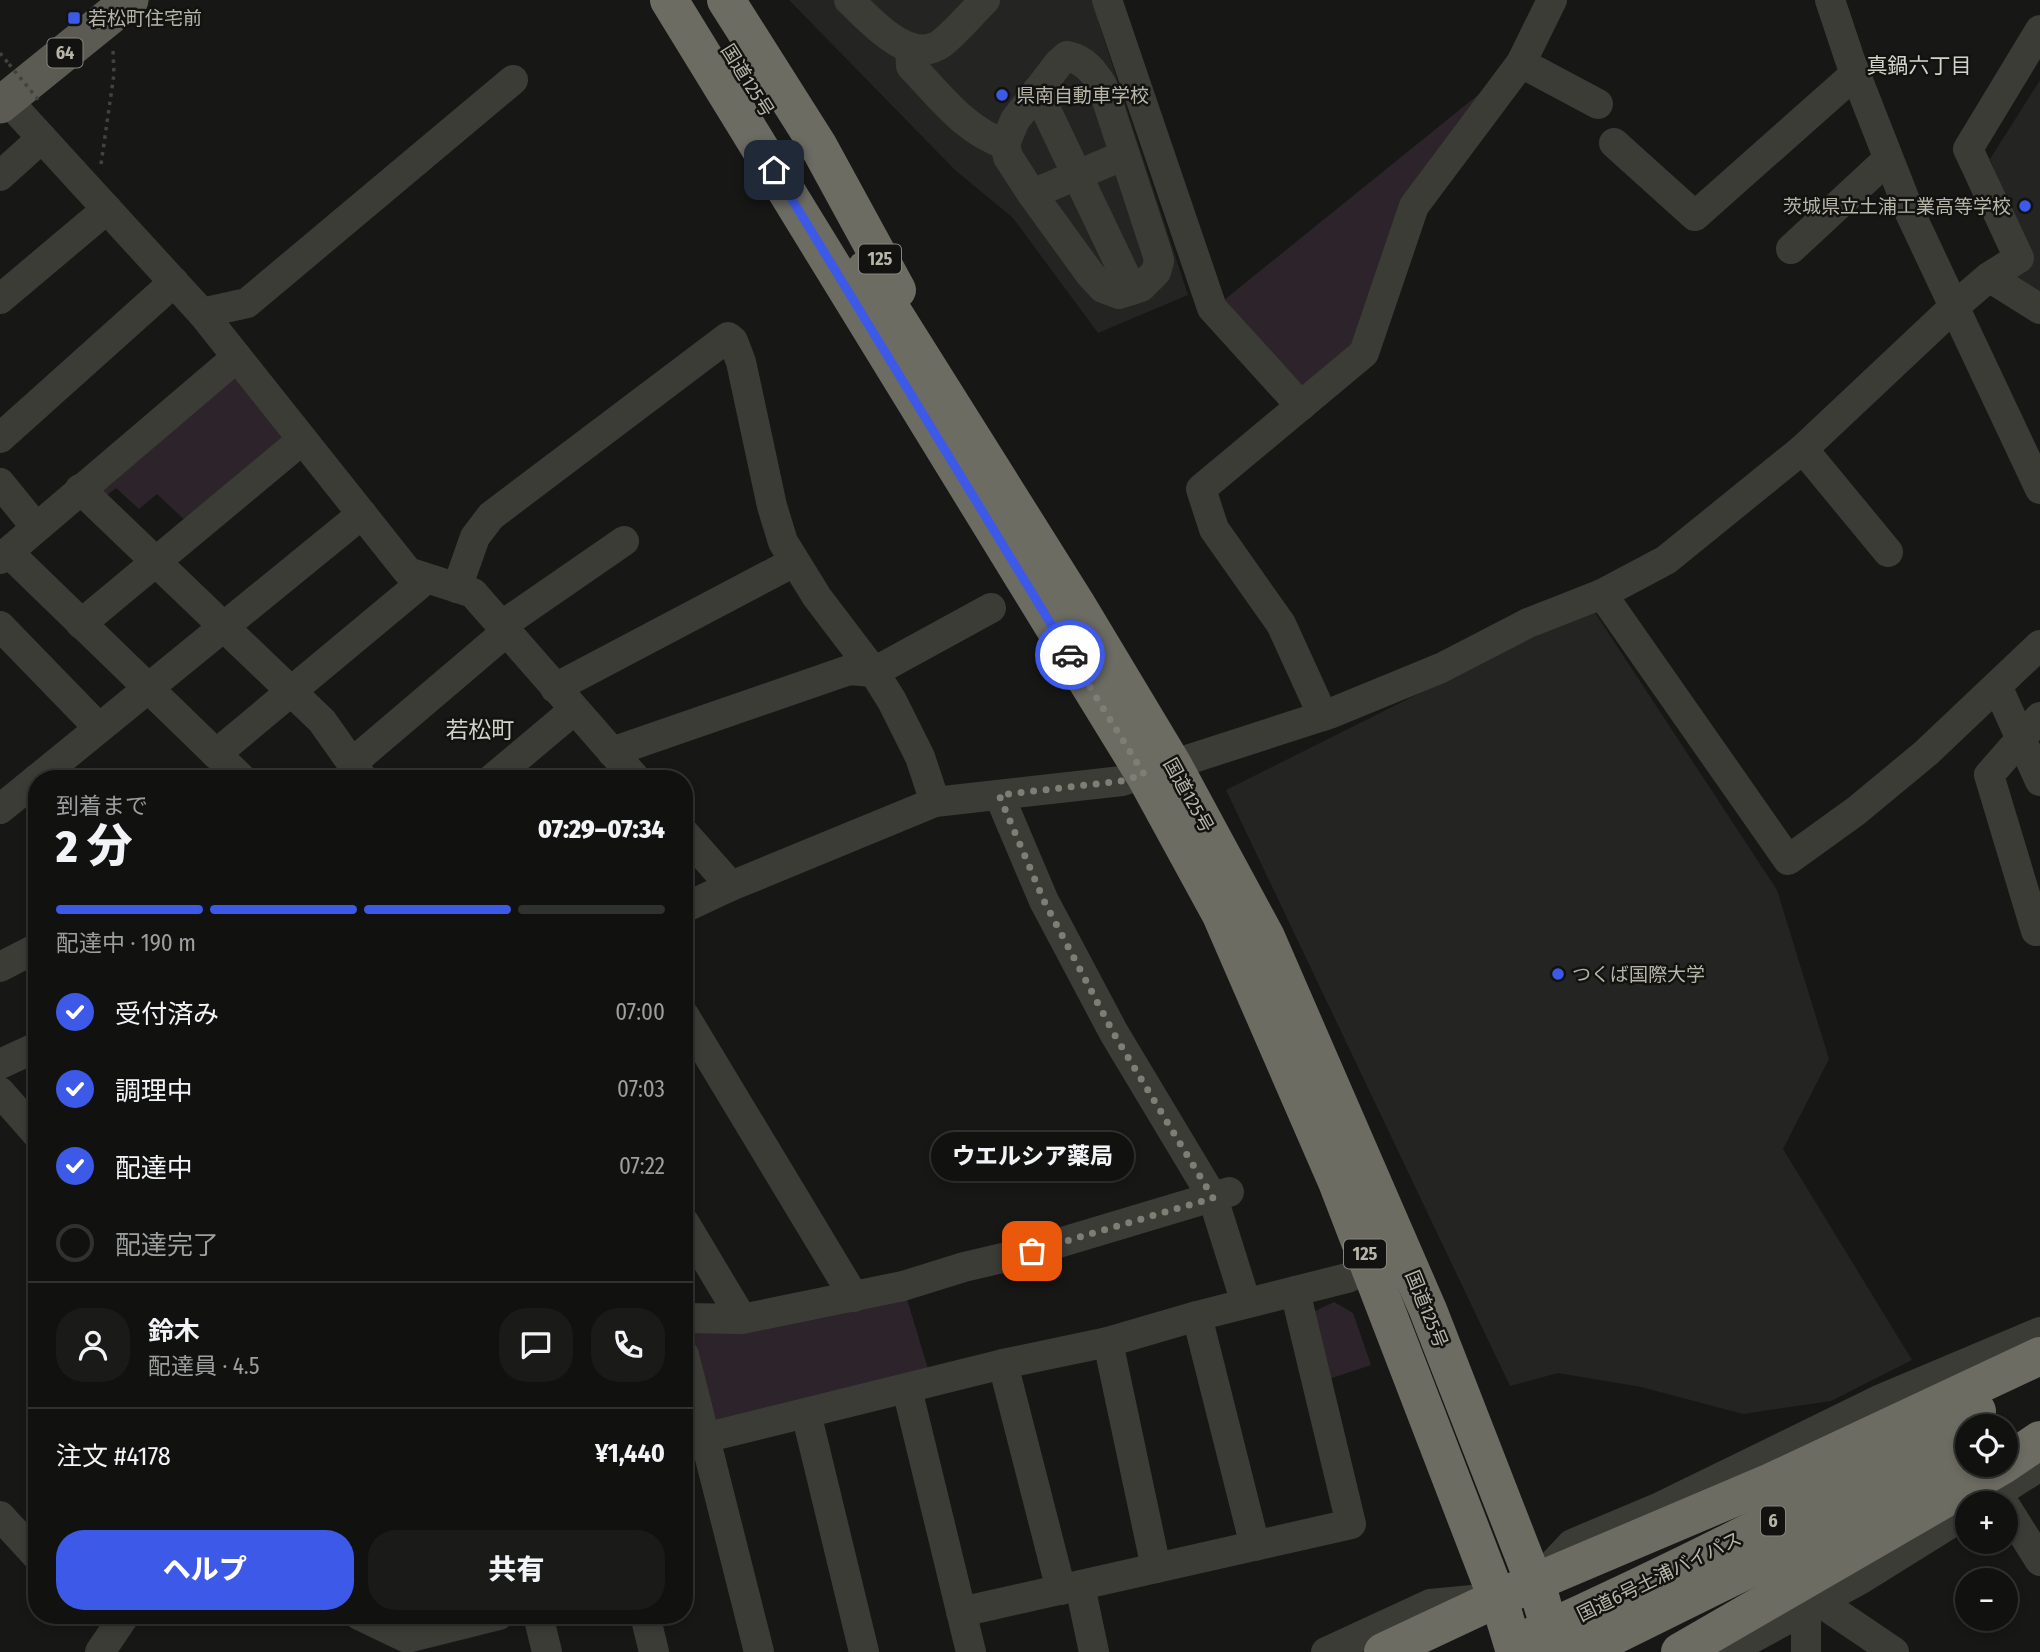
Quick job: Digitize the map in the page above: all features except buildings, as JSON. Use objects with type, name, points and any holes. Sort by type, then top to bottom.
[{"type":"highway","name":"125","points":[[641,0],[755,186],[1006,523]]},
{"type":"highway","name":"国道125号","points":[[669,0],[1006,523],[1077,605],[1158,770],[1337,1182],[1387,1260],[1539,1591],[1557,1652]]},
{"type":"highway","name":"国道125号","points":[[699,0],[1006,523]]},
{"type":"highway","name":"125","points":[[726,0],[819,147],[1006,523]]},
{"type":"highway","name":"国道125号","points":[[1387,1260],[1500,1622],[1515,1652]]},
{"type":"highway","points":[[1383,1652],[1500,1622],[1539,1591],[2040,1356]]},
{"type":"highway","name":"国道6号土浦バイパス","points":[[1500,1622],[1600,1605],[1780,1517],[2040,1375]]},
{"type":"highway","points":[[2018,1426],[2040,1413]]},
{"type":"highway","points":[[1681,1652],[1999,1489],[2040,1440]]},
{"type":"highway","name":"国道6号土浦バイパス","points":[[1581,1652],[1795,1546],[1955,1460]]},
{"type":"main road","name":"64","points":[[14,93],[119,9]]},
{"type":"street","points":[[849,0],[884,33],[910,48],[926,49],[939,45],[985,0]]},
{"type":"street","points":[[1107,0],[1212,308],[1301,406]]},
{"type":"street","points":[[1323,716],[1281,624],[1214,529],[1200,489],[1363,353],[1414,206],[1521,63],[1552,0]]},
{"type":"street","points":[[1830,0],[1855,74],[1910,213],[2040,489]]},
{"type":"street","points":[[693,904],[935,802],[1122,781],[1323,716],[1441,668],[1528,623],[1602,594],[1666,559],[1803,449],[1955,306],[1989,277],[2019,258],[1968,149],[2040,30]]},
{"type":"street","points":[[910,48],[911,66],[968,125],[986,138],[1005,144]]},
{"type":"street","points":[[1067,56],[1078,58],[1093,70],[1102,85],[1158,261],[1152,277],[1141,287],[1119,294],[1098,285],[1008,157],[1005,144],[1015,120],[1037,91],[1067,56]]},
{"type":"street","points":[[1521,63],[1598,104]]},
{"type":"street","points":[[1614,143],[1695,216],[1855,74]]},
{"type":"street","points":[[202,313],[247,303],[513,80]]},
{"type":"street","points":[[1037,91],[1132,290]]},
{"type":"street","points":[[14,93],[42,138],[202,313],[408,572],[473,593],[628,770]]},
{"type":"street","points":[[0,176],[42,138]]},
{"type":"street","points":[[1032,194],[1125,155]]},
{"type":"street","points":[[1791,249],[1888,159]]},
{"type":"street","points":[[0,299],[99,201]]},
{"type":"street","points":[[1989,277],[2040,309]]},
{"type":"street","points":[[0,438],[173,282]]},
{"type":"street","points":[[457,588],[475,537],[491,516],[728,337],[733,341],[741,362],[772,506],[783,542],[817,597],[874,672],[892,701],[920,757],[935,802]]},
{"type":"street","points":[[233,770],[81,624],[4,555],[237,357]]},
{"type":"street","points":[[81,624],[302,440]]},
{"type":"street","points":[[1803,449],[1888,552]]},
{"type":"street","points":[[0,483],[36,526]]},
{"type":"street","points":[[80,489],[322,721],[356,770]]},
{"type":"street","points":[[48,770],[362,514]]},
{"type":"street","points":[[358,770],[504,629],[624,541]]},
{"type":"street","points":[[555,688],[794,562]]},
{"type":"street","points":[[216,754],[426,579]]},
{"type":"street","points":[[1602,594],[1788,860],[1856,811],[1926,753],[2040,645]]},
{"type":"street","points":[[612,752],[849,670],[874,672],[990,608]]},
{"type":"street","points":[[0,626],[100,728]]},
{"type":"street","points":[[1997,686],[2031,728],[2040,781]]},
{"type":"street","points":[[503,770],[574,710]]},
{"type":"street","points":[[2031,728],[1989,775],[2036,930],[2040,927]]},
{"type":"street","points":[[0,809],[28,786]]},
{"type":"street","points":[[999,795],[1044,901],[1114,1034],[1221,1195],[1246,1304]]},
{"type":"street","points":[[693,843],[731,886]]},
{"type":"street","points":[[0,967],[28,953]]},
{"type":"street","points":[[693,1030],[854,1297]]},
{"type":"street","points":[[0,1064],[28,1051]]},
{"type":"street","points":[[3,1102],[28,1126]]},
{"type":"street","points":[[693,1318],[742,1318],[903,1286],[964,1266],[1032,1251],[1221,1195]]},
{"type":"street","points":[[693,1237],[742,1318]]},
{"type":"street","points":[[759,1652],[695,1440],[1003,1364],[1108,1342],[1347,1278],[1387,1260]]},
{"type":"street","points":[[961,1612],[1351,1524],[1295,1291]]},
{"type":"street","points":[[1197,1316],[1255,1546]]},
{"type":"street","points":[[1539,1591],[1572,1544],[1660,1507],[1881,1399],[2040,1332]]},
{"type":"street","points":[[1108,1342],[1156,1568]]},
{"type":"street","points":[[1003,1364],[1070,1588],[1094,1652]]},
{"type":"street","points":[[907,1389],[971,1652]]},
{"type":"street","points":[[806,1413],[864,1652]]},
{"type":"street","points":[[2040,1466],[1999,1489],[2040,1561]]},
{"type":"street","points":[[0,1516],[28,1546]]},
{"type":"street","points":[[1727,1652],[1813,1606],[1955,1520]]},
{"type":"street","points":[[1326,1652],[1430,1604],[1500,1622]]},
{"type":"street","points":[[1805,1652],[1813,1606]]},
{"type":"street","points":[[1813,1606],[1894,1652]]},
{"type":"street","points":[[367,1624],[383,1641],[407,1638],[438,1642],[479,1624]]},
{"type":"street","points":[[540,1624],[547,1652]]},
{"type":"street","points":[[647,1624],[654,1652]]},
{"type":"path","points":[[99,201],[98,183],[114,74],[113,34],[119,9]]},
{"type":"path","points":[[0,53],[14,93]]},
{"type":"shaded area","name":"県南自動車学校","points":[[789,0],[1094,0],[1099,15],[1098,21],[1188,295],[1098,333],[1013,218],[955,170]]},
{"type":"shaded area","points":[[1515,65],[1408,203],[1358,350],[1301,399],[1218,305]]},
{"type":"shaded area","name":"茨城県立土浦工業高等学校","points":[[2040,80],[2040,306],[2009,288],[2028,253],[1990,159]]},
{"type":"shaded area","points":[[235,362],[296,439],[191,526],[157,494],[139,509],[116,488],[106,496],[87,490]]},
{"type":"shaded area","name":"つくば国際大学","points":[[1590,605],[1777,890],[1829,1059],[1783,1149],[1912,1360],[1831,1401],[1743,1414],[1641,1387],[1558,1373],[1510,1386],[1226,790]]},
{"type":"shaded area","points":[[903,1286],[932,1382],[705,1438],[693,1391],[693,1317]]},
{"type":"shaded area","points":[[1334,1302],[1353,1313],[1371,1365],[1326,1380],[1309,1314]]},
{"type":"way so far","points":[[1032,1251],[1213,1198],[1114,1034],[1044,901],[999,795],[1122,781],[1144,774],[1070,655]]},
{"type":"place","name":"若松町住宅前","points":[[74,18]]},
{"type":"place","name":"県南自動車学校","points":[[1002,95]]},
{"type":"place","name":"茨城県立土浦工業高等学校","points":[[2025,206]]},
{"type":"place","name":"つくば国際大学","points":[[1558,974]]},
{"type":"place","name":"ウエルシア薬局","points":[[1032,1251]]},
{"type":"district","name":"真鍋六丁目","points":[[1919,66]]},
{"type":"district","name":"若松町","points":[[480,730]]},
{"type":"route","points":[[774,170],[1070,655]]}]
